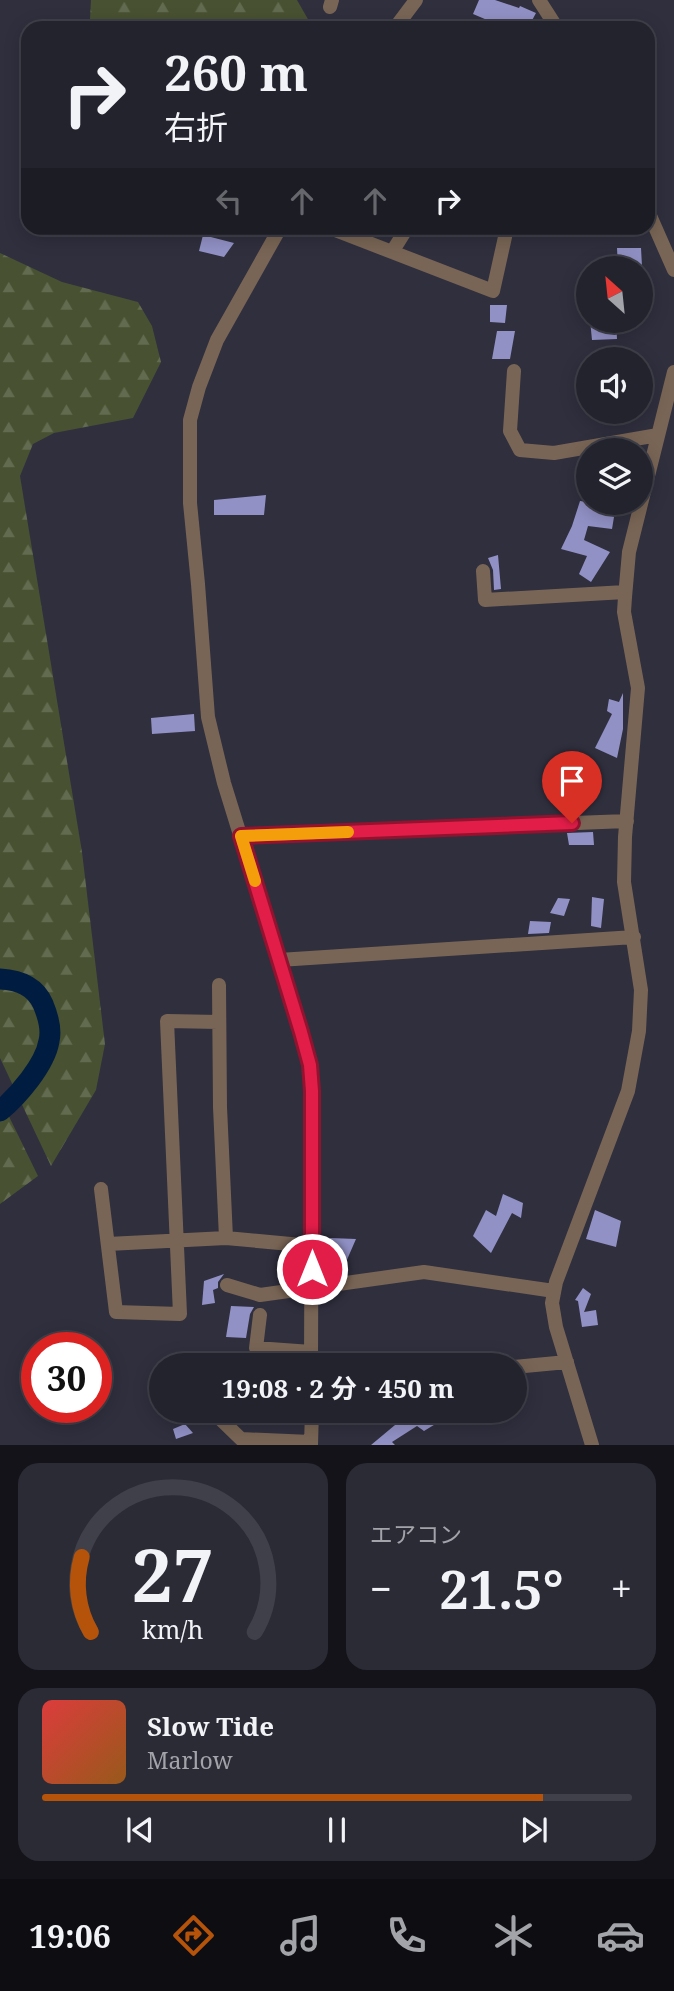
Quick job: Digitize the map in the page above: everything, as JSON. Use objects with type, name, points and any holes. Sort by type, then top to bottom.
[{"type":"street","points":[[400,21],[416,0]]},
{"type":"street","points":[[539,0],[552,21]]},
{"type":"street","points":[[655,227],[674,270]]},
{"type":"street","points":[[276,235],[217,340],[199,387],[190,419],[190,503],[208,717],[224,783],[310,1065],[312,1353]]},
{"type":"street","points":[[348,235],[492,291],[505,235]]},
{"type":"street","points":[[392,252],[403,235]]},
{"type":"street","points":[[514,371],[510,431],[520,450],[554,453],[658,435]]},
{"type":"street","points":[[592,1445],[556,1327],[552,1303],[560,1270],[628,1091],[639,1031],[641,990],[624,882],[638,688],[624,612],[625,592],[629,552],[674,372]]},
{"type":"street","points":[[483,571],[485,600],[625,592]]},
{"type":"street","points":[[241,836],[627,821]]},
{"type":"street","points":[[279,960],[634,937]]},
{"type":"street","points":[[219,985],[220,1107],[226,1238]]},
{"type":"street","points":[[101,1189],[116,1312],[180,1314],[167,1021],[219,1022]]},
{"type":"street","points":[[108,1244],[226,1238],[312,1246]]},
{"type":"street","points":[[228,1285],[260,1295],[424,1272],[554,1291]]},
{"type":"street","points":[[260,1315],[256,1348],[284,1353]]},
{"type":"street","points":[[527,1366],[567,1362]]},
{"type":"street","points":[[224,1423],[241,1439],[311,1443],[312,1423]]},
{"type":"green space","points":[[91,0],[297,0],[309,21],[102,21],[90,19]]},
{"type":"green space","points":[[0,253],[62,282],[138,302],[152,326],[161,362],[133,418],[54,433],[33,444],[20,476],[82,852],[105,1044],[96,1090],[51,1166],[0,1058]]},
{"type":"green space","points":[[0,1098],[38,1176],[0,1204]]},
{"type":"building","points":[[479,0],[495,0],[536,13],[532,21],[490,21],[473,14]]},
{"type":"building","points":[[203,235],[234,243],[224,257],[199,251]]},
{"type":"building","points":[[617,248],[641,248],[641,256],[617,256]]},
{"type":"building","points":[[490,305],[507,305],[505,323],[490,322]]},
{"type":"building","points":[[497,331],[515,331],[510,359],[492,359]]},
{"type":"building","points":[[591,333],[617,333],[617,339],[592,340]]},
{"type":"building","points":[[266,495],[264,515],[214,515],[214,500]]},
{"type":"building","points":[[576,514],[614,515],[612,529],[588,526],[584,540],[610,552],[591,582],[579,574],[587,556],[561,549]]},
{"type":"building","points":[[498,555],[501,589],[494,590],[493,570],[488,558]]},
{"type":"building","points":[[623,693],[623,729],[617,758],[595,748],[612,714],[607,711],[609,699],[619,702]]},
{"type":"building","points":[[194,714],[195,731],[152,734],[151,718]]},
{"type":"building","points":[[593,832],[594,845],[569,845],[567,833]]},
{"type":"building","points":[[592,897],[604,899],[601,928],[591,926]]},
{"type":"building","points":[[558,898],[570,899],[564,916],[550,913]]},
{"type":"building","points":[[530,921],[551,922],[549,933],[528,934]]},
{"type":"building","points":[[503,1194],[523,1203],[521,1218],[512,1213],[491,1253],[473,1236],[486,1210],[496,1216]]},
{"type":"building","points":[[595,1210],[621,1221],[616,1247],[586,1239]]},
{"type":"building","points":[[330,1238],[356,1239],[346,1262],[331,1257]]},
{"type":"building","points":[[224,1274],[218,1282],[218,1288],[213,1290],[215,1303],[202,1305],[204,1281]]},
{"type":"building","points":[[583,1288],[591,1294],[584,1312],[596,1310],[598,1325],[582,1327],[578,1301],[575,1300]]},
{"type":"building","points":[[231,1306],[254,1307],[250,1314],[246,1338],[226,1337]]},
{"type":"building","points":[[397,1423],[437,1423],[424,1431],[417,1426],[392,1442],[395,1445],[371,1445]]},
{"type":"building","points":[[185,1424],[193,1433],[176,1439],[173,1429]]},
{"type":"waterway","points":[[0,979],[20,983],[36,993],[45,1009],[50,1032],[46,1050],[36,1070],[0,1111]]},
{"type":"slow traffic","points":[[255,881],[241,836],[348,832]]},
{"type":"route","points":[[312,1269],[310,1065],[241,836],[572,823]]}]
